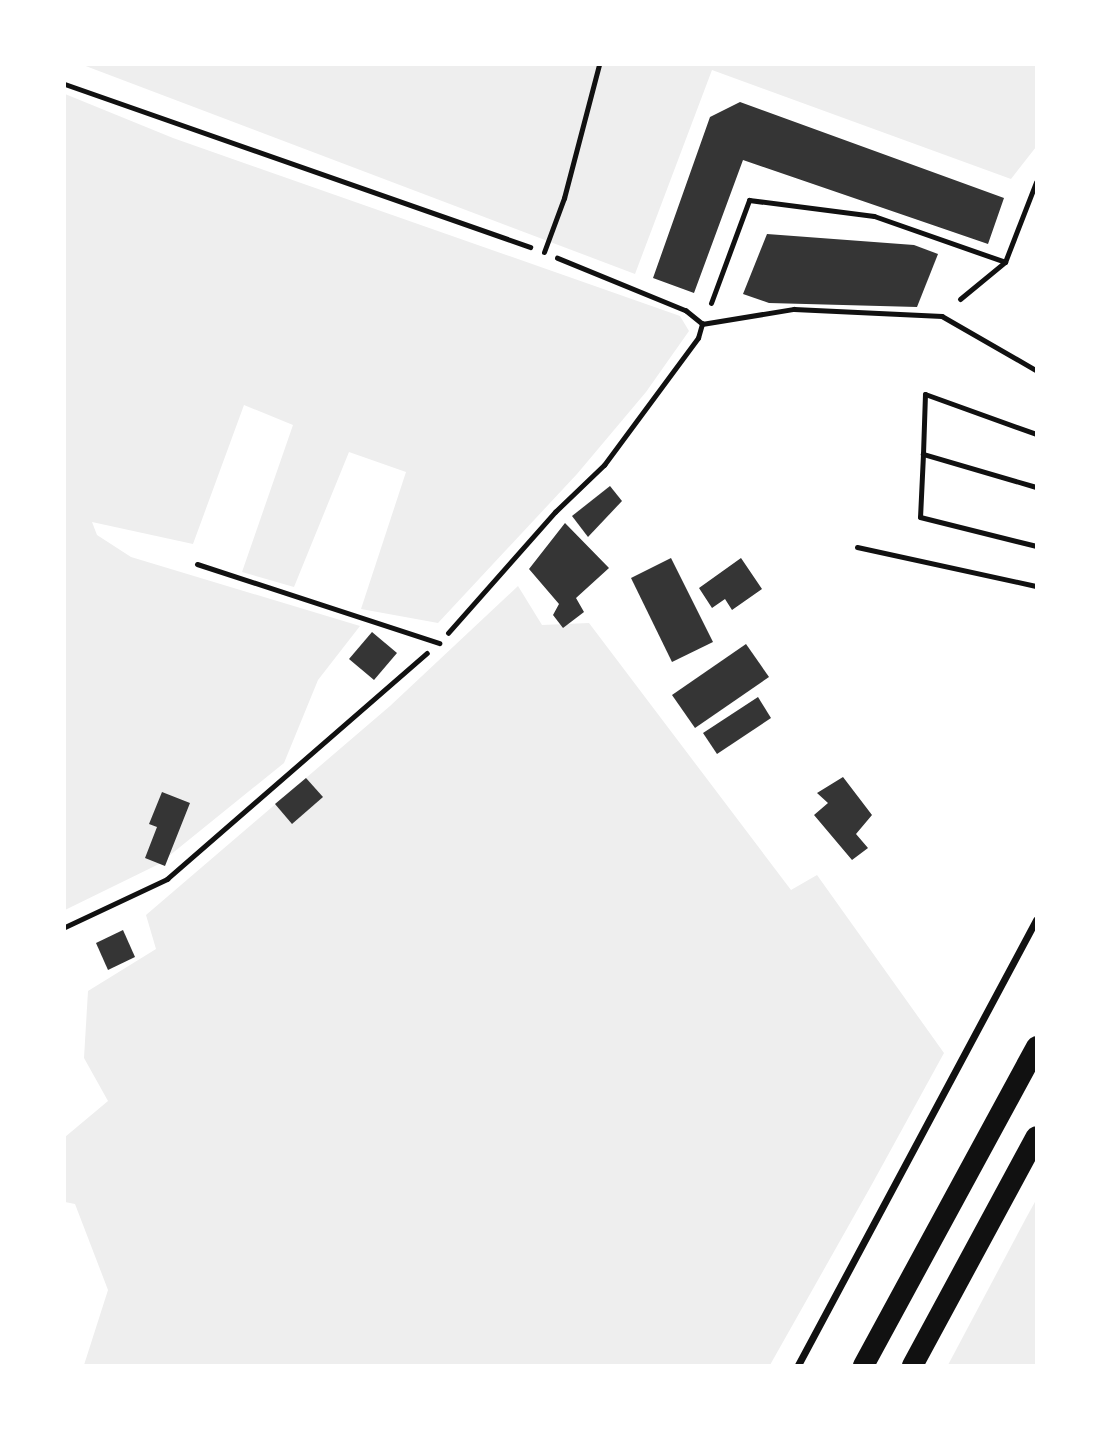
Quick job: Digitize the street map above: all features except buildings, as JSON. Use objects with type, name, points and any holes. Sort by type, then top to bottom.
[{"type":"highway","points":[[863,1365],[1036,1046]]},
{"type":"highway","points":[[912,1365],[1036,1136]]},
{"type":"street","points":[[798,1365],[1036,920]]},
{"type":"lane","points":[[544,252],[564,198],[599,65]]},
{"type":"lane","points":[[960,299],[1005,262],[1036,182]]},
{"type":"lane","points":[[711,303],[748,200],[874,216],[1005,262]]},
{"type":"lane","points":[[1036,434],[925,394],[920,517],[1036,546]]},
{"type":"lane","points":[[923,454],[1036,487]]},
{"type":"lane","points":[[857,547],[1036,586]]},
{"type":"lane","points":[[197,565],[439,643]]},
{"type":"path","points":[[65,84],[544,252],[685,311],[702,324],[794,309],[942,316],[1036,370]]},
{"type":"path","points":[[65,927],[167,879],[439,643],[555,512],[604,465],[698,338],[702,324]]},
{"type":"shaded area","points":[[83,65],[1036,65],[1036,147],[1011,179],[712,70],[635,274]]},
{"type":"shaded area","points":[[65,94],[173,138],[680,316],[689,331],[646,392],[577,474],[438,623],[361,609],[406,472],[349,452],[294,587],[242,572],[293,425],[244,405],[193,544],[92,522],[97,535],[131,557],[360,626],[318,680],[284,763],[159,864],[65,910]]},
{"type":"shaded area","points":[[518,586],[542,625],[589,623],[791,890],[817,875],[944,1053],[871,1186],[770,1365],[84,1365],[108,1290],[75,1204],[65,1202],[65,1137],[108,1101],[84,1058],[88,991],[156,949],[146,915],[390,706]]},
{"type":"shaded area","points":[[1036,1200],[1036,1365],[948,1365],[1025,1220]]}]
